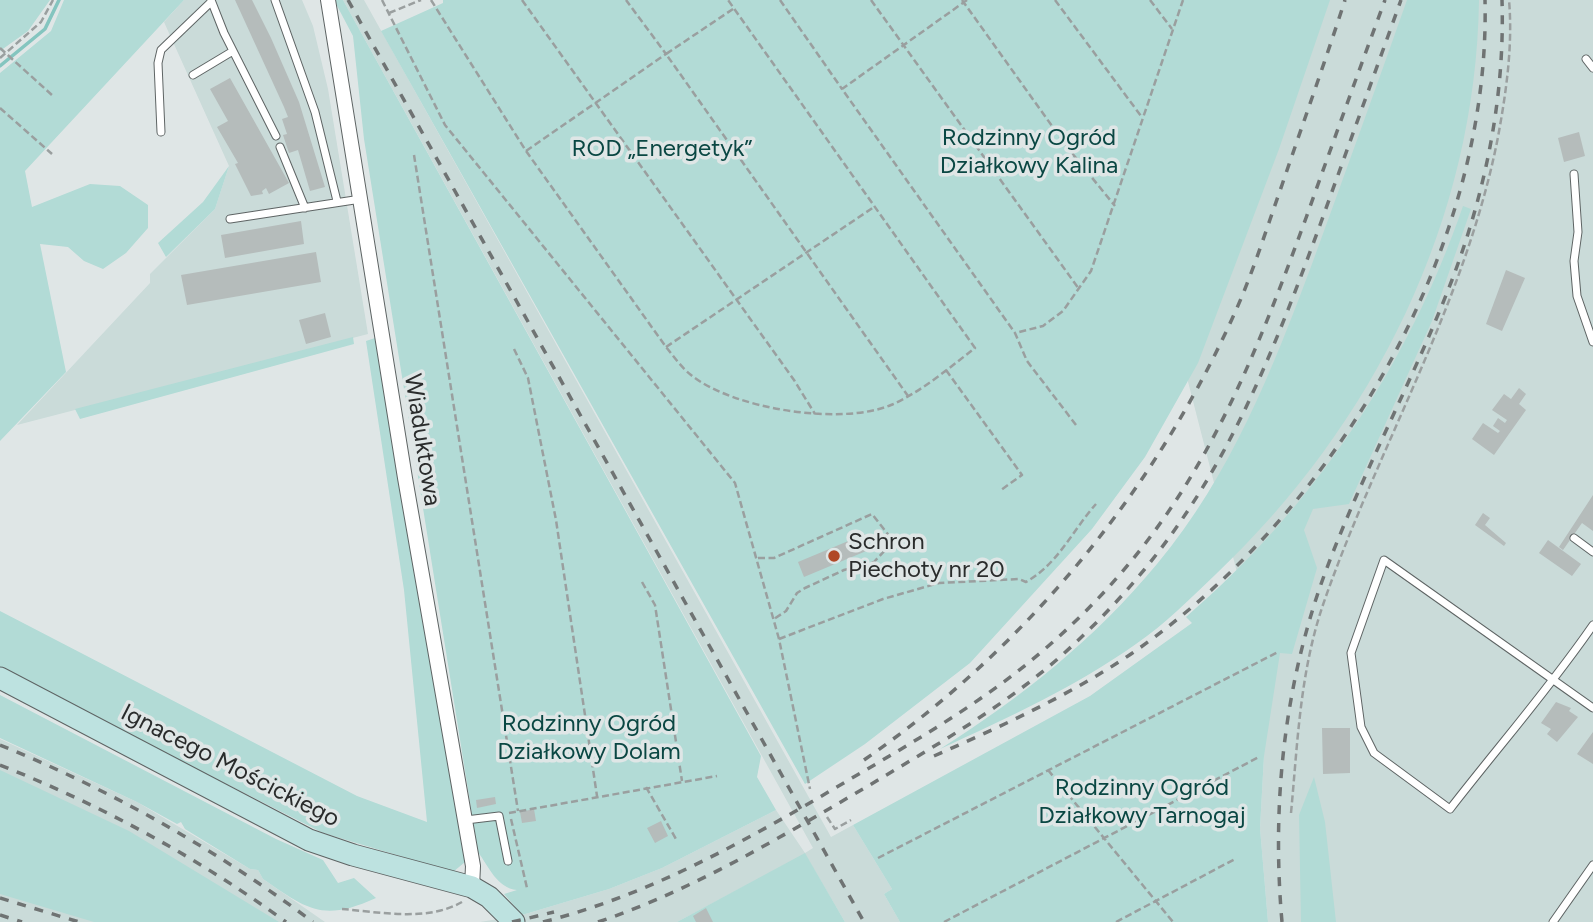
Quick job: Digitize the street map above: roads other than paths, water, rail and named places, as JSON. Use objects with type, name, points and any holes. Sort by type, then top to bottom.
[{"type":"street","name":"Wiaduktowa","points":[[327,0],[362,199],[405,478],[473,866],[472,887]]},
{"type":"street","name":"Ignacego Mościckiego","points":[[0,678],[309,840],[353,855],[472,887],[489,897],[514,922]]},
{"type":"lane","points":[[275,0],[315,111],[337,201]]},
{"type":"lane","points":[[161,132],[158,63],[162,50],[211,1],[276,136]]},
{"type":"lane","points":[[193,75],[233,51]]},
{"type":"lane","points":[[1586,59],[1593,68]]},
{"type":"lane","points":[[279,147],[305,208]]},
{"type":"lane","points":[[1574,174],[1578,232],[1574,261],[1577,296],[1593,342]]},
{"type":"lane","points":[[230,219],[362,199]]},
{"type":"lane","points":[[1574,538],[1593,552]]},
{"type":"lane","points":[[1593,625],[1554,681],[1524,712],[1450,809],[1374,753],[1361,727],[1351,653],[1384,560],[1554,681],[1593,708]]},
{"type":"lane","points":[[465,821],[499,816],[508,861]]},
{"type":"lane","points":[[1552,922],[1593,865]]},
{"type":"waterway","points":[[0,66],[45,29],[59,0]]},
{"type":"railway","points":[[348,0],[864,922]]},
{"type":"railway","points":[[864,760],[978,669],[1029,618],[1078,564],[1163,447],[1199,384],[1246,286],[1345,0]]},
{"type":"railway","points":[[543,922],[622,897],[660,881],[698,864],[806,805],[973,704],[1046,648],[1095,601],[1138,553],[1174,503],[1206,451],[1233,397],[1283,281],[1385,0]]},
{"type":"railway","points":[[598,922],[667,895],[766,845],[990,711],[1061,656],[1110,608],[1152,560],[1188,510],[1220,458],[1272,348],[1320,225],[1401,0]]},
{"type":"railway","points":[[934,756],[1060,696],[1131,654],[1205,596],[1273,528],[1334,451],[1386,368],[1429,280],[1461,188],[1480,94],[1485,0]]},
{"type":"railway","points":[[1282,922],[1279,880],[1280,795],[1283,753],[1297,669],[1307,628],[1335,548],[1436,319],[1475,212],[1496,107],[1502,0]]},
{"type":"railway","points":[[0,745],[82,782],[162,823],[239,870],[313,922]]},
{"type":"railway","points":[[0,765],[76,798],[148,834],[218,876],[286,922]]},
{"type":"railway","points":[[0,898],[79,922]]},
{"type":"railway","points":[[512,922],[554,912]]},
{"type":"railway","points":[[0,915],[22,922]]},
{"type":"place","name":"Schron Piechoty nr 20","points":[[834,556]]},
{"type":"park label","name":"ROD „Energetyk”","points":[[662,149]]},
{"type":"park label","name":"Rodzinny Ogród Działkowy Kalina","points":[[1029,152]]},
{"type":"park label","name":"Rodzinny Ogród Działkowy Dolam","points":[[589,738]]},
{"type":"park label","name":"Rodzinny Ogród Działkowy Tarnogaj","points":[[1142,802]]}]
